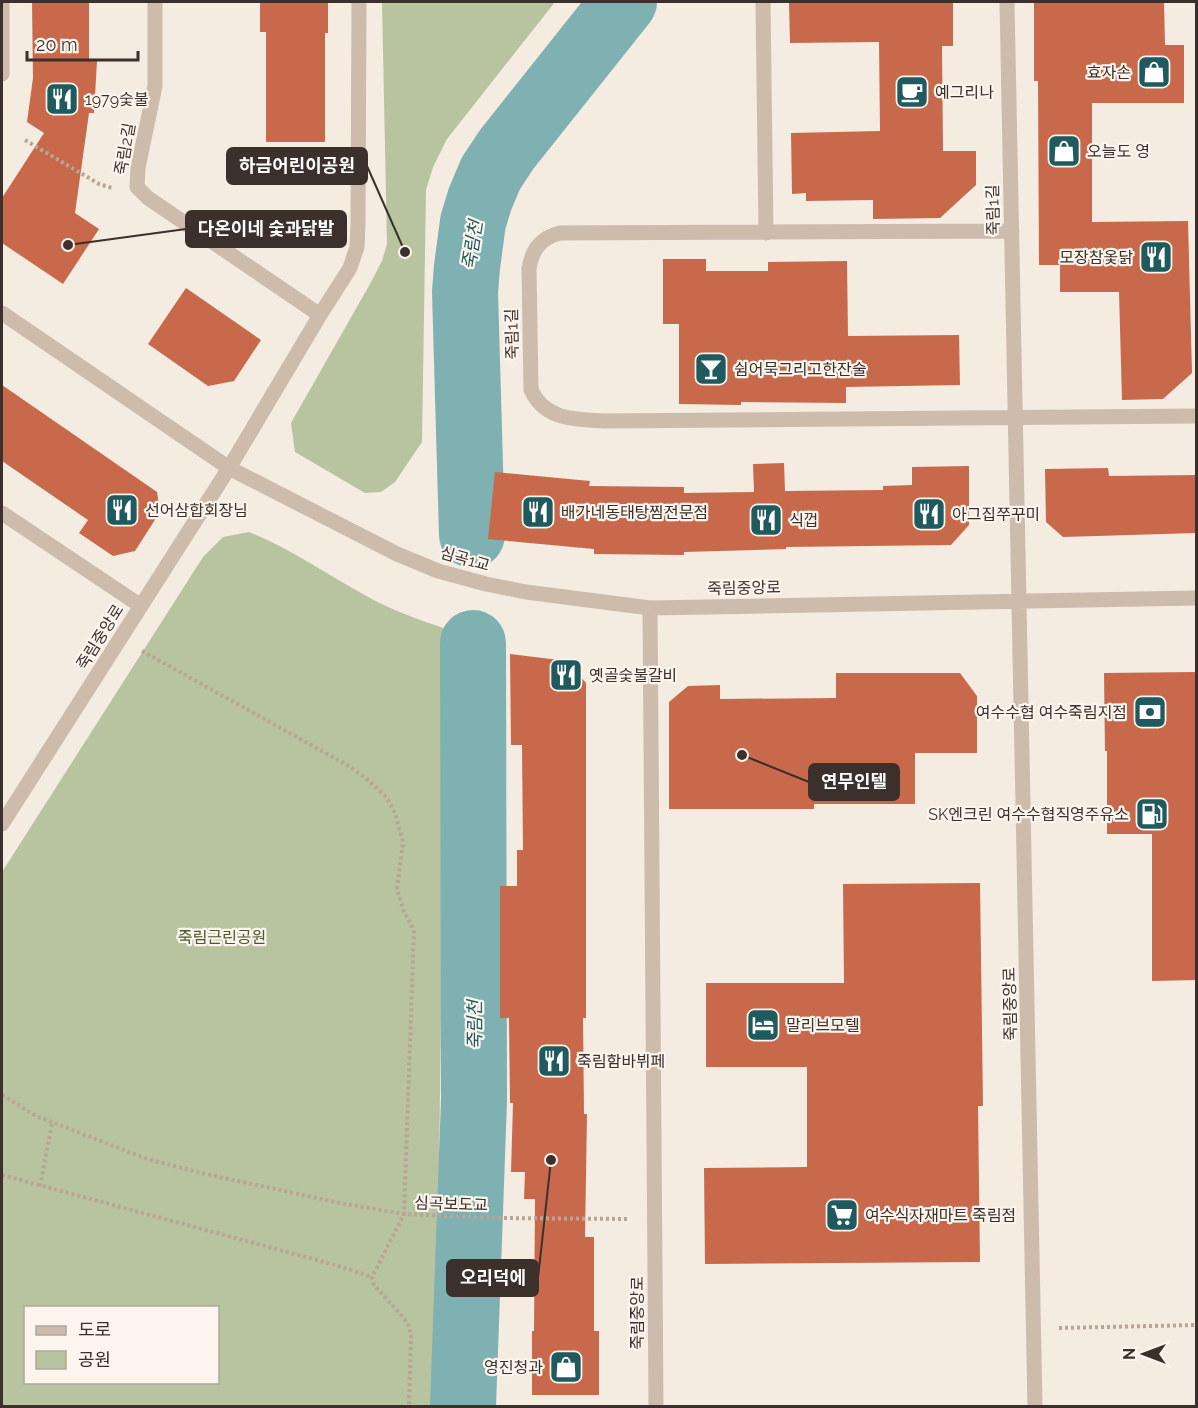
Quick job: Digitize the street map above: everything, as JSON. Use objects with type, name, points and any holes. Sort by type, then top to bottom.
[{"type":"street","points":[[2,2],[2,74]]},
{"type":"street","name":"죽림2길","points":[[155,2],[155,86],[136,187],[148,198],[320,315]]},
{"type":"street","points":[[2,313],[229,468],[350,268],[357,247],[359,2]]},
{"type":"street","points":[[763,2],[766,233],[1012,231]]},
{"type":"street","name":"죽림1길","points":[[1007,2],[1020,601]]},
{"type":"street","name":"죽림1길","points":[[766,233],[560,233],[545,238],[535,249],[529,269],[531,390],[535,398],[551,414],[562,418],[603,421],[1197,416]]},
{"type":"street","name":"심곡1교","points":[[229,468],[397,554],[446,573],[526,592]]},
{"type":"street","name":"죽림중앙로","points":[[2,824],[229,468]]},
{"type":"street","points":[[2,513],[141,606]]},
{"type":"street","name":"죽림중앙로","points":[[526,592],[650,608],[1197,598]]},
{"type":"street","name":"죽림중앙로","points":[[1020,601],[1035,1407]]},
{"type":"street","name":"죽림중앙로","points":[[650,608],[656,1407]]},
{"type":"path","points":[[25,140],[99,184],[114,188],[136,187]]},
{"type":"path","points":[[121,639],[347,765],[386,797],[395,813],[403,842],[397,889],[404,912],[414,930],[404,1214],[372,1277],[374,1285],[409,1326],[411,1337],[409,1407]]},
{"type":"path","name":"심곡보도교","points":[[2,1095],[36,1116],[147,1159],[340,1203],[404,1214],[497,1218],[655,1219]]},
{"type":"path","points":[[40,1186],[52,1123]]},
{"type":"path","points":[[2,1175],[339,1266],[372,1277]]},
{"type":"path","points":[[1034,1328],[1197,1325]]},
{"type":"green space","points":[[382,2],[555,2],[447,139],[433,167],[426,190],[422,442],[395,482],[381,492],[365,493],[295,452],[291,423],[370,284],[382,261],[387,244]]},
{"type":"green space","name":"죽림근린공원","points":[[249,532],[295,555],[379,603],[446,629],[436,1406],[2,1406],[2,872],[203,557],[223,537]]},
{"type":"building","points":[[32,2],[89,2],[89,61],[97,61],[94,113],[89,113],[75,213],[99,229],[63,284],[2,243],[2,198],[44,133],[27,122],[33,78]]},
{"type":"building","points":[[260,2],[328,2],[328,33],[325,33],[325,142],[266,142],[266,32],[260,32]]},
{"type":"building","points":[[789,2],[953,2],[953,46],[942,46],[943,151],[976,151],[976,185],[940,218],[873,219],[873,200],[806,201],[806,193],[792,194],[791,133],[880,131],[879,42],[790,43]]},
{"type":"building","points":[[1034,2],[1164,2],[1165,45],[1184,45],[1184,103],[1092,103],[1092,222],[1188,221],[1192,373],[1163,399],[1122,400],[1119,292],[1060,292],[1060,265],[1039,265],[1038,81],[1034,81]]},
{"type":"building","points":[[663,259],[706,259],[706,271],[768,271],[768,262],[847,261],[848,336],[959,335],[960,385],[846,387],[846,403],[679,404],[679,324],[663,324]]},
{"type":"building","points":[[186,288],[261,340],[234,381],[208,386],[148,344]]},
{"type":"building","points":[[2,385],[157,492],[160,512],[135,551],[113,556],[79,533],[88,520],[2,461]]},
{"type":"building","points":[[784,463],[785,491],[883,490],[883,486],[912,485],[912,467],[969,466],[969,525],[951,545],[786,547],[786,549],[684,552],[684,555],[594,554],[594,549],[488,539],[495,472],[590,481],[589,486],[684,487],[684,493],[754,492],[753,464]]},
{"type":"building","points":[[1108,468],[1109,476],[1197,475],[1197,533],[1063,537],[1046,522],[1045,469]]},
{"type":"building","points":[[510,654],[567,661],[586,683],[586,1018],[583,1018],[584,1114],[587,1114],[585,1237],[594,1237],[594,1331],[599,1331],[599,1395],[532,1395],[535,1199],[524,1199],[525,1172],[511,1172],[513,1103],[510,1103],[509,1018],[500,1018],[500,886],[517,886],[517,850],[523,850],[522,745],[511,745]]},
{"type":"building","points":[[1197,672],[1197,980],[1152,981],[1152,834],[1107,834],[1104,673]]},
{"type":"building","points":[[836,673],[960,673],[977,696],[977,753],[915,753],[915,804],[814,804],[814,809],[669,809],[669,702],[688,686],[720,685],[720,699],[836,698]]},
{"type":"building","points":[[980,883],[983,1106],[978,1106],[980,1262],[705,1264],[704,1168],[807,1167],[807,1067],[706,1067],[706,983],[844,983],[843,884]]},
{"type":"waterway","name":"죽림천","points":[[472,535],[465,292],[473,222],[491,173],[507,149],[624,2]]},
{"type":"waterway","name":"죽림천","points":[[463,1406],[474,1100],[473,643]]},
{"type":"place","name":"효자손","points":[[1154,72]]},
{"type":"place","name":"예그리나","points":[[912,92]]},
{"type":"place","name":"1979숯불","points":[[62,99]]},
{"type":"place","name":"오늘도 영","points":[[1064,151]]},
{"type":"place","name":"다온이네 숯과닭발","points":[[68,245]]},
{"type":"place","name":"하금어린이공원","points":[[405,252]]},
{"type":"place","name":"모장참옻닭","points":[[1156,257]]},
{"type":"place","name":"쉼어묵그리고한잔술","points":[[711,369]]},
{"type":"place","name":"선어삼합회장님","points":[[122,510]]},
{"type":"place","name":"배가네동태탕찜전문점","points":[[538,512]]},
{"type":"place","name":"아그집쭈꾸미","points":[[929,514]]},
{"type":"place","name":"식껍","points":[[766,520]]},
{"type":"place","name":"옛골숯불갈비","points":[[566,675]]},
{"type":"place","name":"여수수협 여수죽림지점","points":[[1150,712]]},
{"type":"place","name":"연무인텔","points":[[742,755]]},
{"type":"place","name":"SK엔크린 여수수협직영주유소","points":[[1152,814]]},
{"type":"place","name":"말리브모텔","points":[[763,1025]]},
{"type":"place","name":"죽림함바뷔페","points":[[554,1061]]},
{"type":"place","name":"오리덕에","points":[[551,1160]]},
{"type":"place","name":"여수식자재마트 죽림점","points":[[842,1215]]},
{"type":"place","name":"영진청과","points":[[566,1367]]}]
